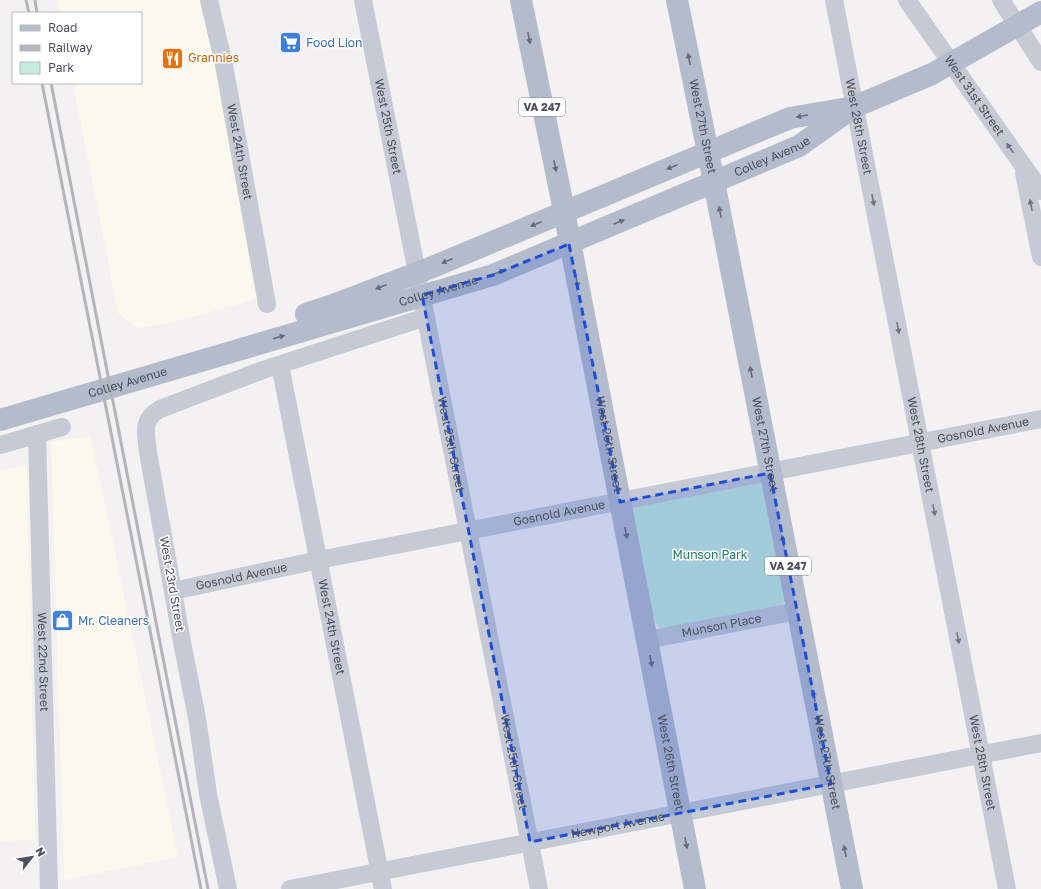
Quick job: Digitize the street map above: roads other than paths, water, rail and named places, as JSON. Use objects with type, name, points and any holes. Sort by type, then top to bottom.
[{"type":"main road","name":"West 26th Street","points":[[521,0],[564,213],[695,889]]},
{"type":"main road","name":"West 27th Street","points":[[677,0],[852,889]]},
{"type":"main road","name":"Colley Avenue","points":[[0,420],[493,275],[799,146],[854,107],[932,74],[1041,12]]},
{"type":"main road","name":"Colley Avenue","points":[[0,406],[333,305],[417,273],[564,213],[790,118],[854,107]]},
{"type":"street","name":"West 24th Street","points":[[209,0],[224,65],[267,304]]},
{"type":"street","name":"West 25th Street","points":[[363,0],[539,889]]},
{"type":"street","name":"West 28th Street","points":[[834,0],[1007,889]]},
{"type":"street","name":"West 31st Street","points":[[907,0],[1041,191]]},
{"type":"street","points":[[1001,0],[1041,62]]},
{"type":"street","points":[[1023,166],[1041,257]]},
{"type":"street","name":"West 23rd Street","points":[[228,889],[208,794],[197,718],[148,452],[146,427],[148,420],[152,413],[160,409],[280,365],[426,317]]},
{"type":"street","name":"West 24th Street","points":[[280,365],[384,889]]},
{"type":"street","name":"Gosnold Avenue","points":[[173,591],[319,560],[469,532],[1041,419]]},
{"type":"street","points":[[0,445],[62,427]]},
{"type":"street","name":"West 22nd Street","points":[[38,434],[49,889]]},
{"type":"street","name":"Munson Place","points":[[646,640],[797,611]]},
{"type":"street","name":"Newport Avenue","points":[[290,889],[1041,743]]},
{"type":"railway","points":[[26,0],[29,12]]},
{"type":"railway","points":[[35,0],[37,12]]},
{"type":"railway","points":[[42,84],[201,889]]},
{"type":"railway","points":[[51,84],[208,889]]},
{"type":"place","name":"Food Lion","points":[[291,43]]},
{"type":"place","name":"Grannies","points":[[173,58]]},
{"type":"place","name":"Mr. Cleaners","points":[[63,621]]},
{"type":"park label","name":"Munson Park","points":[[710,555]]}]
